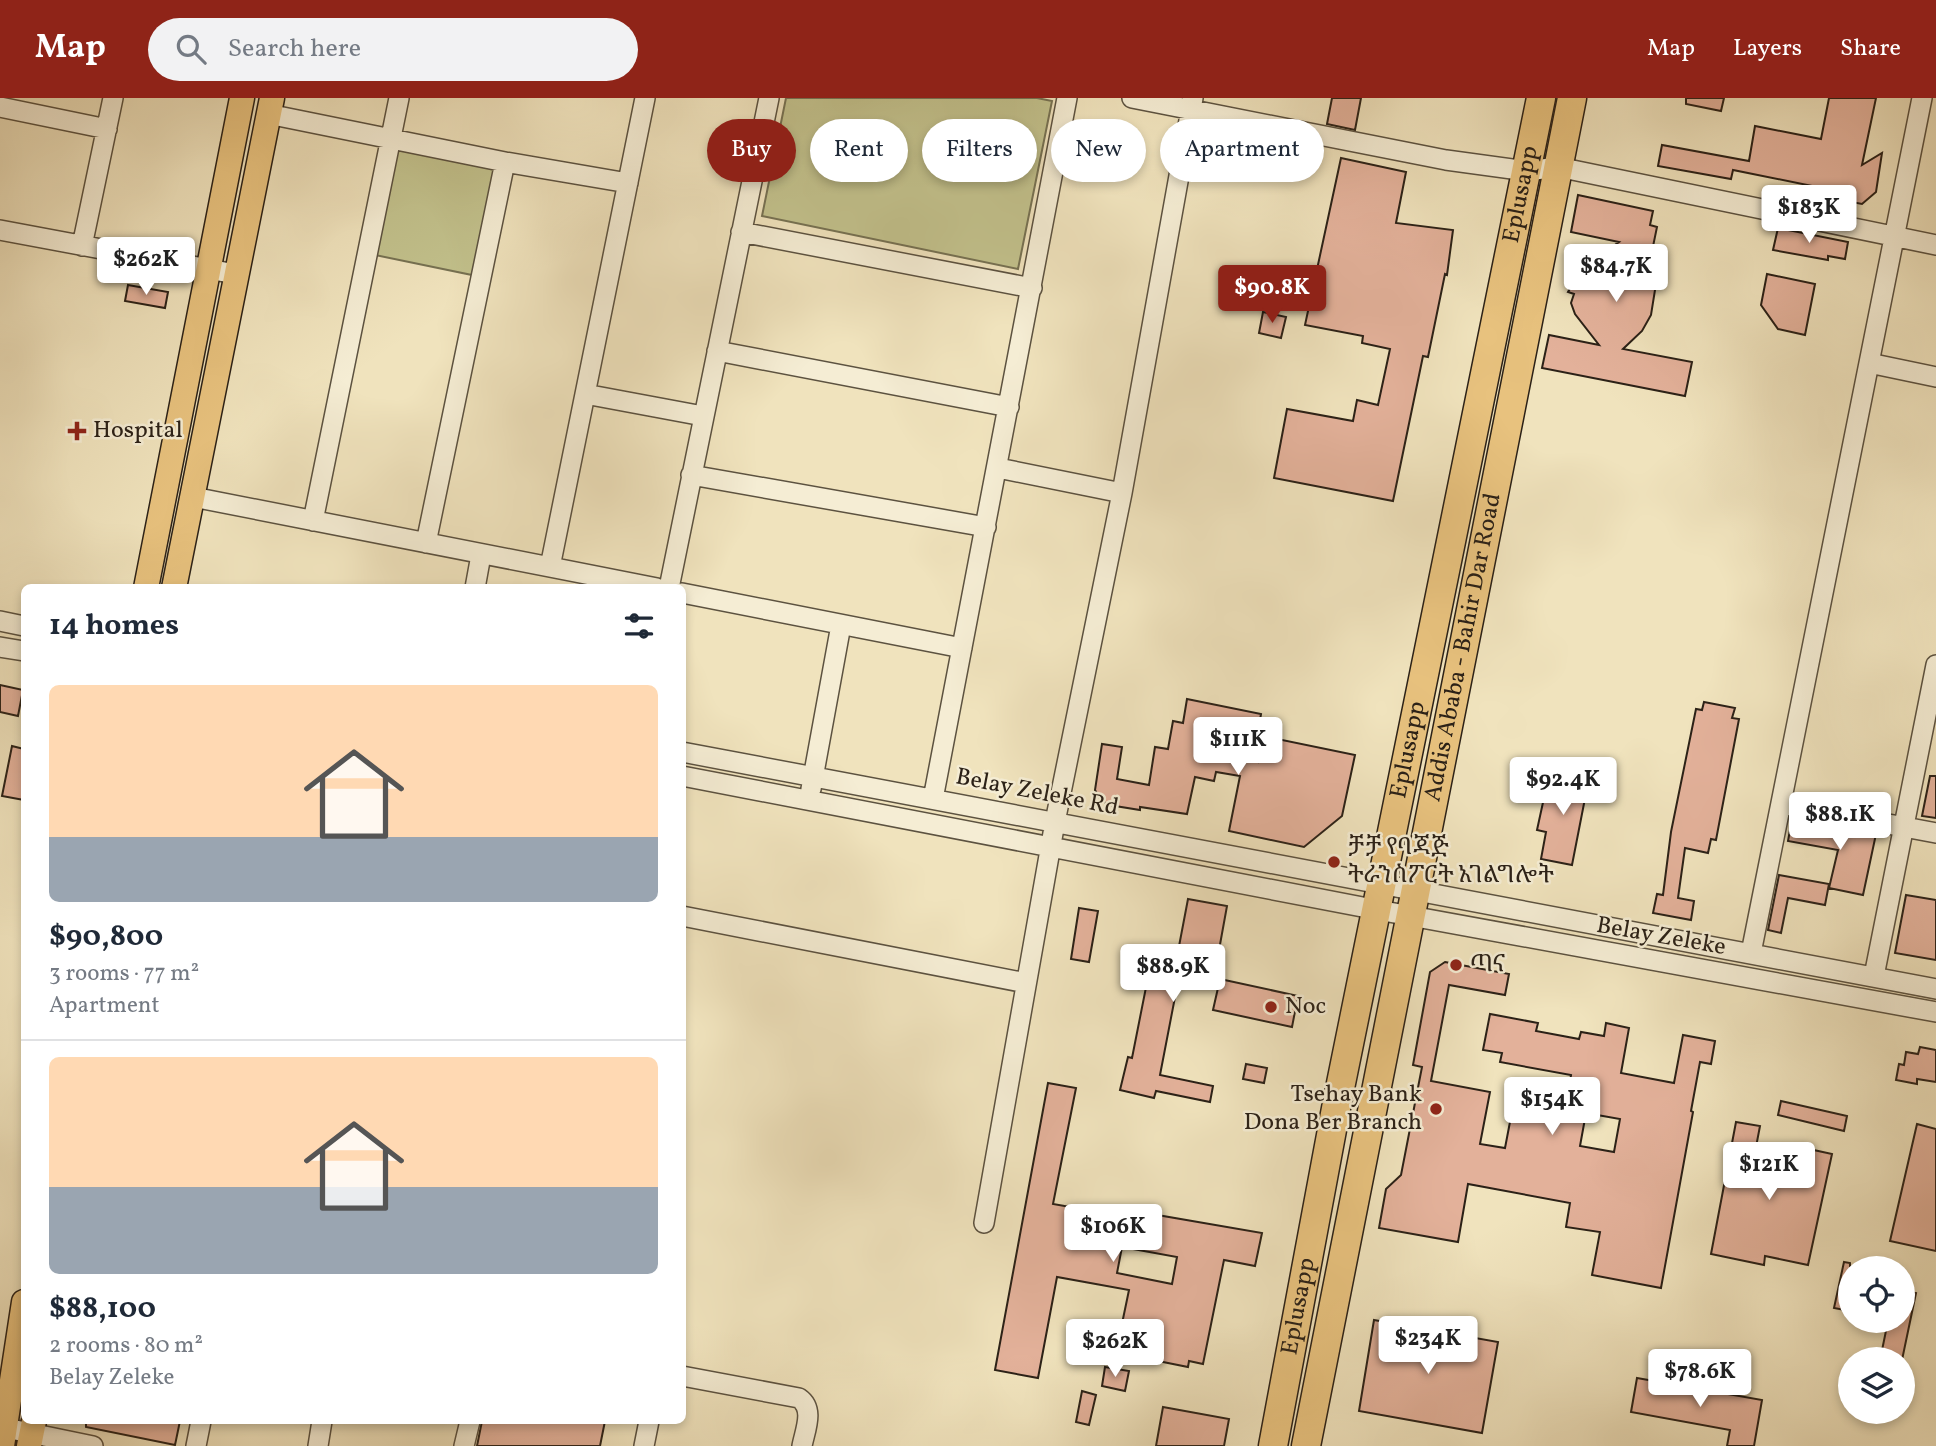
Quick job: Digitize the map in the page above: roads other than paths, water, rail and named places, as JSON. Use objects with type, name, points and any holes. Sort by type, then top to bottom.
[{"type":"highway","name":"Eplusapp","points":[[1273,1446],[1337,1103],[1381,897],[1541,98]]},
{"type":"highway","name":"Addis Ababa - Bahir Dar Road","points":[[1306,1446],[1572,98]]},
{"type":"main road","points":[[147,584],[242,98]]},
{"type":"main road","points":[[175,584],[270,106]]},
{"type":"main road","points":[[4,1437],[5,1400],[21,1318]]},
{"type":"street","points":[[82,246],[113,98]]},
{"type":"street","points":[[313,521],[399,98]]},
{"type":"street","points":[[550,567],[645,98]]},
{"type":"street","points":[[669,584],[769,98]]},
{"type":"street","points":[[933,799],[1067,98]]},
{"type":"street","points":[[1132,98],[1192,104],[1446,160],[1527,171],[1558,167],[1936,245]]},
{"type":"street","points":[[1751,953],[1922,98]]},
{"type":"street","points":[[984,1223],[1055,822],[1122,493],[1192,104]]},
{"type":"street","points":[[270,106],[391,140],[628,183]]},
{"type":"street","points":[[0,107],[107,129]]},
{"type":"street","points":[[426,543],[505,162]]},
{"type":"street","points":[[0,230],[235,274]]},
{"type":"street","points":[[741,232],[1032,288]]},
{"type":"street","points":[[717,351],[1009,407]]},
{"type":"street","points":[[1869,363],[1936,377]]},
{"type":"street","points":[[585,394],[703,416]]},
{"type":"street","points":[[998,468],[1122,493]]},
{"type":"street","points":[[691,475],[986,527]]},
{"type":"street","points":[[193,497],[637,584]]},
{"type":"street","points":[[476,584],[481,555]]},
{"type":"street","points":[[686,594],[962,648]]},
{"type":"street","points":[[0,621],[21,625]]},
{"type":"street","points":[[809,801],[841,625]]},
{"type":"street","points":[[0,647],[21,651]]},
{"type":"street","points":[[1874,976],[1936,665]]},
{"type":"street","name":"Belay Zeleke Rd","points":[[686,752],[1055,822],[1381,897]]},
{"type":"street","name":"Belay Zeleke Rd","points":[[686,777],[1052,847],[1381,897]]},
{"type":"street","points":[[1781,804],[1936,833]]},
{"type":"street","name":"Belay Zeleke","points":[[1381,897],[1751,953],[1936,989]]},
{"type":"street","name":"Belay Zeleke","points":[[1381,897],[1936,1012]]},
{"type":"street","points":[[686,917],[1026,983]]},
{"type":"street","points":[[686,1377],[799,1398],[806,1403],[809,1411],[802,1446]]},
{"type":"street","points":[[196,1446],[200,1424]]},
{"type":"street","points":[[318,1446],[322,1424]]},
{"type":"street","points":[[464,1446],[469,1424]]},
{"type":"street","points":[[643,1446],[648,1424]]},
{"type":"street","points":[[4,1437],[32,1433],[93,1446]]},
{"type":"place","name":"Hospital","points":[[77,431]]},
{"type":"place","name":"ቻቻ የባጃጅ ትራንስፖርት አገልግሎት","points":[[1334,862]]},
{"type":"place","name":"ጣና","points":[[1456,965]]},
{"type":"place","name":"Noc","points":[[1271,1007]]},
{"type":"place","name":"Tsehay Bank Dona Ber Branch","points":[[1436,1109]]}]
